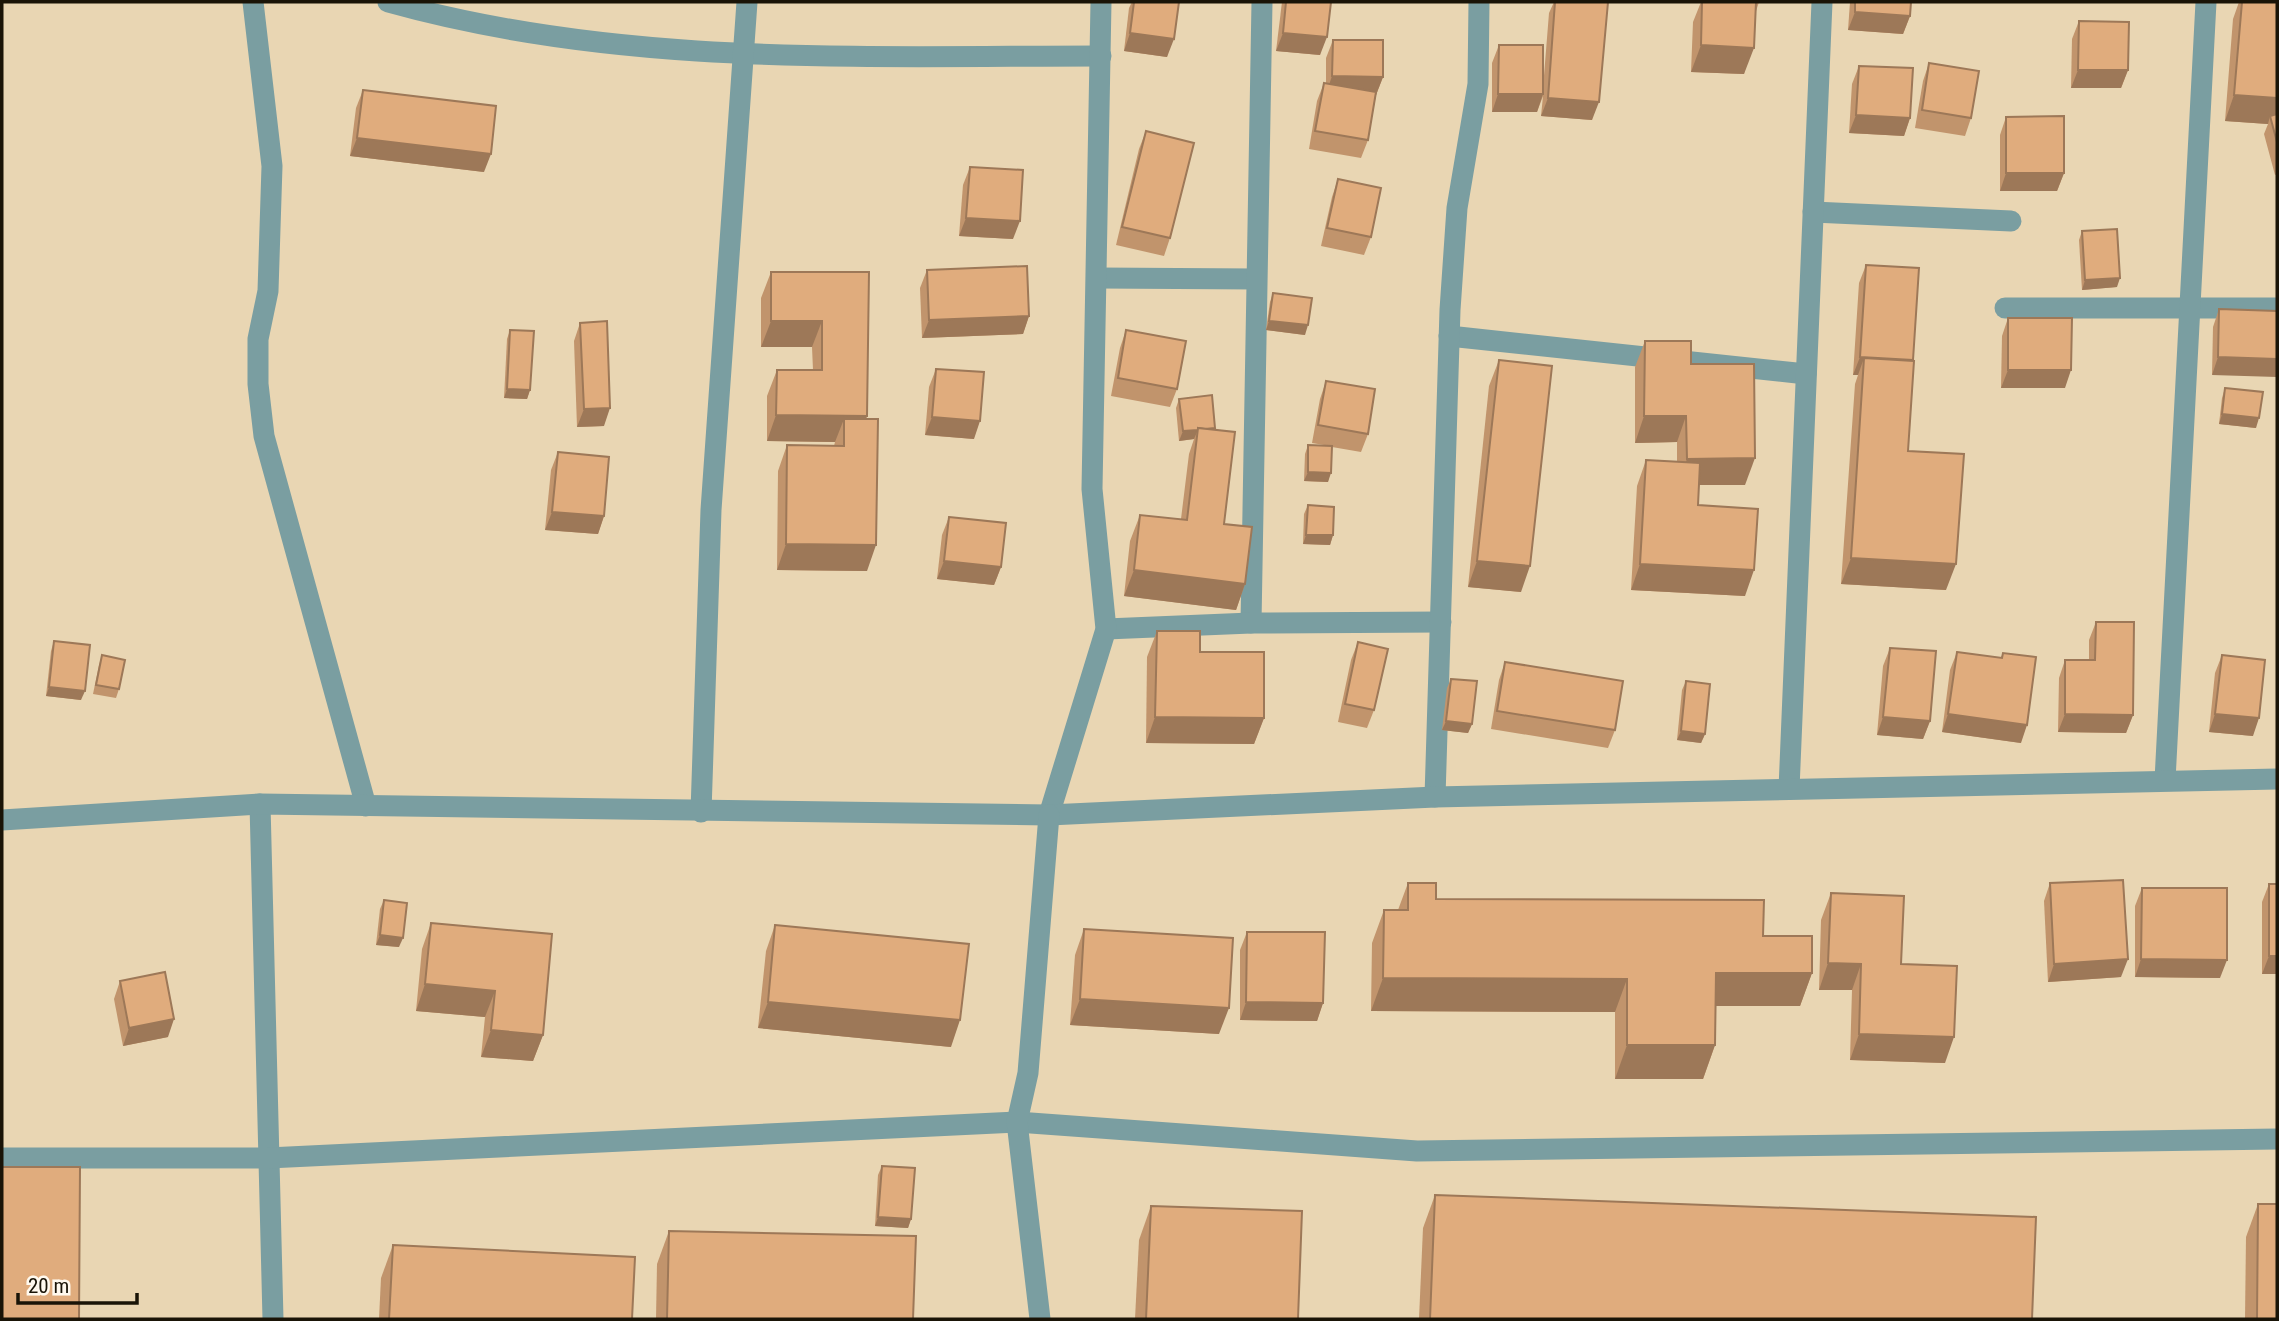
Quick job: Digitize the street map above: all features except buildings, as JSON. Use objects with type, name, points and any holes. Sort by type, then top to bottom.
[{"type":"street","points":[[253,2],[272,166],[268,291],[258,339],[258,384],[264,436],[366,806]]},
{"type":"street","points":[[388,2],[442,17],[529,34],[741,56],[1101,56]]},
{"type":"street","points":[[701,812],[711,510],[741,56],[747,2]]},
{"type":"street","points":[[1040,1319],[1017,1122],[1028,1073],[1049,815],[1107,629],[1092,489],[1098,278],[1101,2]]},
{"type":"street","points":[[1251,623],[1262,2]]},
{"type":"street","points":[[1436,797],[1449,336],[1457,208],[1478,84],[1479,2]]},
{"type":"street","points":[[1789,789],[1822,2]]},
{"type":"street","points":[[2165,780],[2206,2]]},
{"type":"street","points":[[1813,212],[2011,221]]},
{"type":"street","points":[[1098,278],[1256,279]]},
{"type":"street","points":[[2005,308],[2277,308]]},
{"type":"street","points":[[1449,336],[1806,374]]},
{"type":"street","points":[[1107,629],[1251,623],[1441,622]]},
{"type":"street","points":[[2,820],[260,804],[1049,815],[1436,797],[2277,779]]},
{"type":"street","points":[[260,804],[273,1319]]},
{"type":"street","points":[[2,1158],[268,1158],[1017,1122],[1417,1151],[2277,1139]]}]
